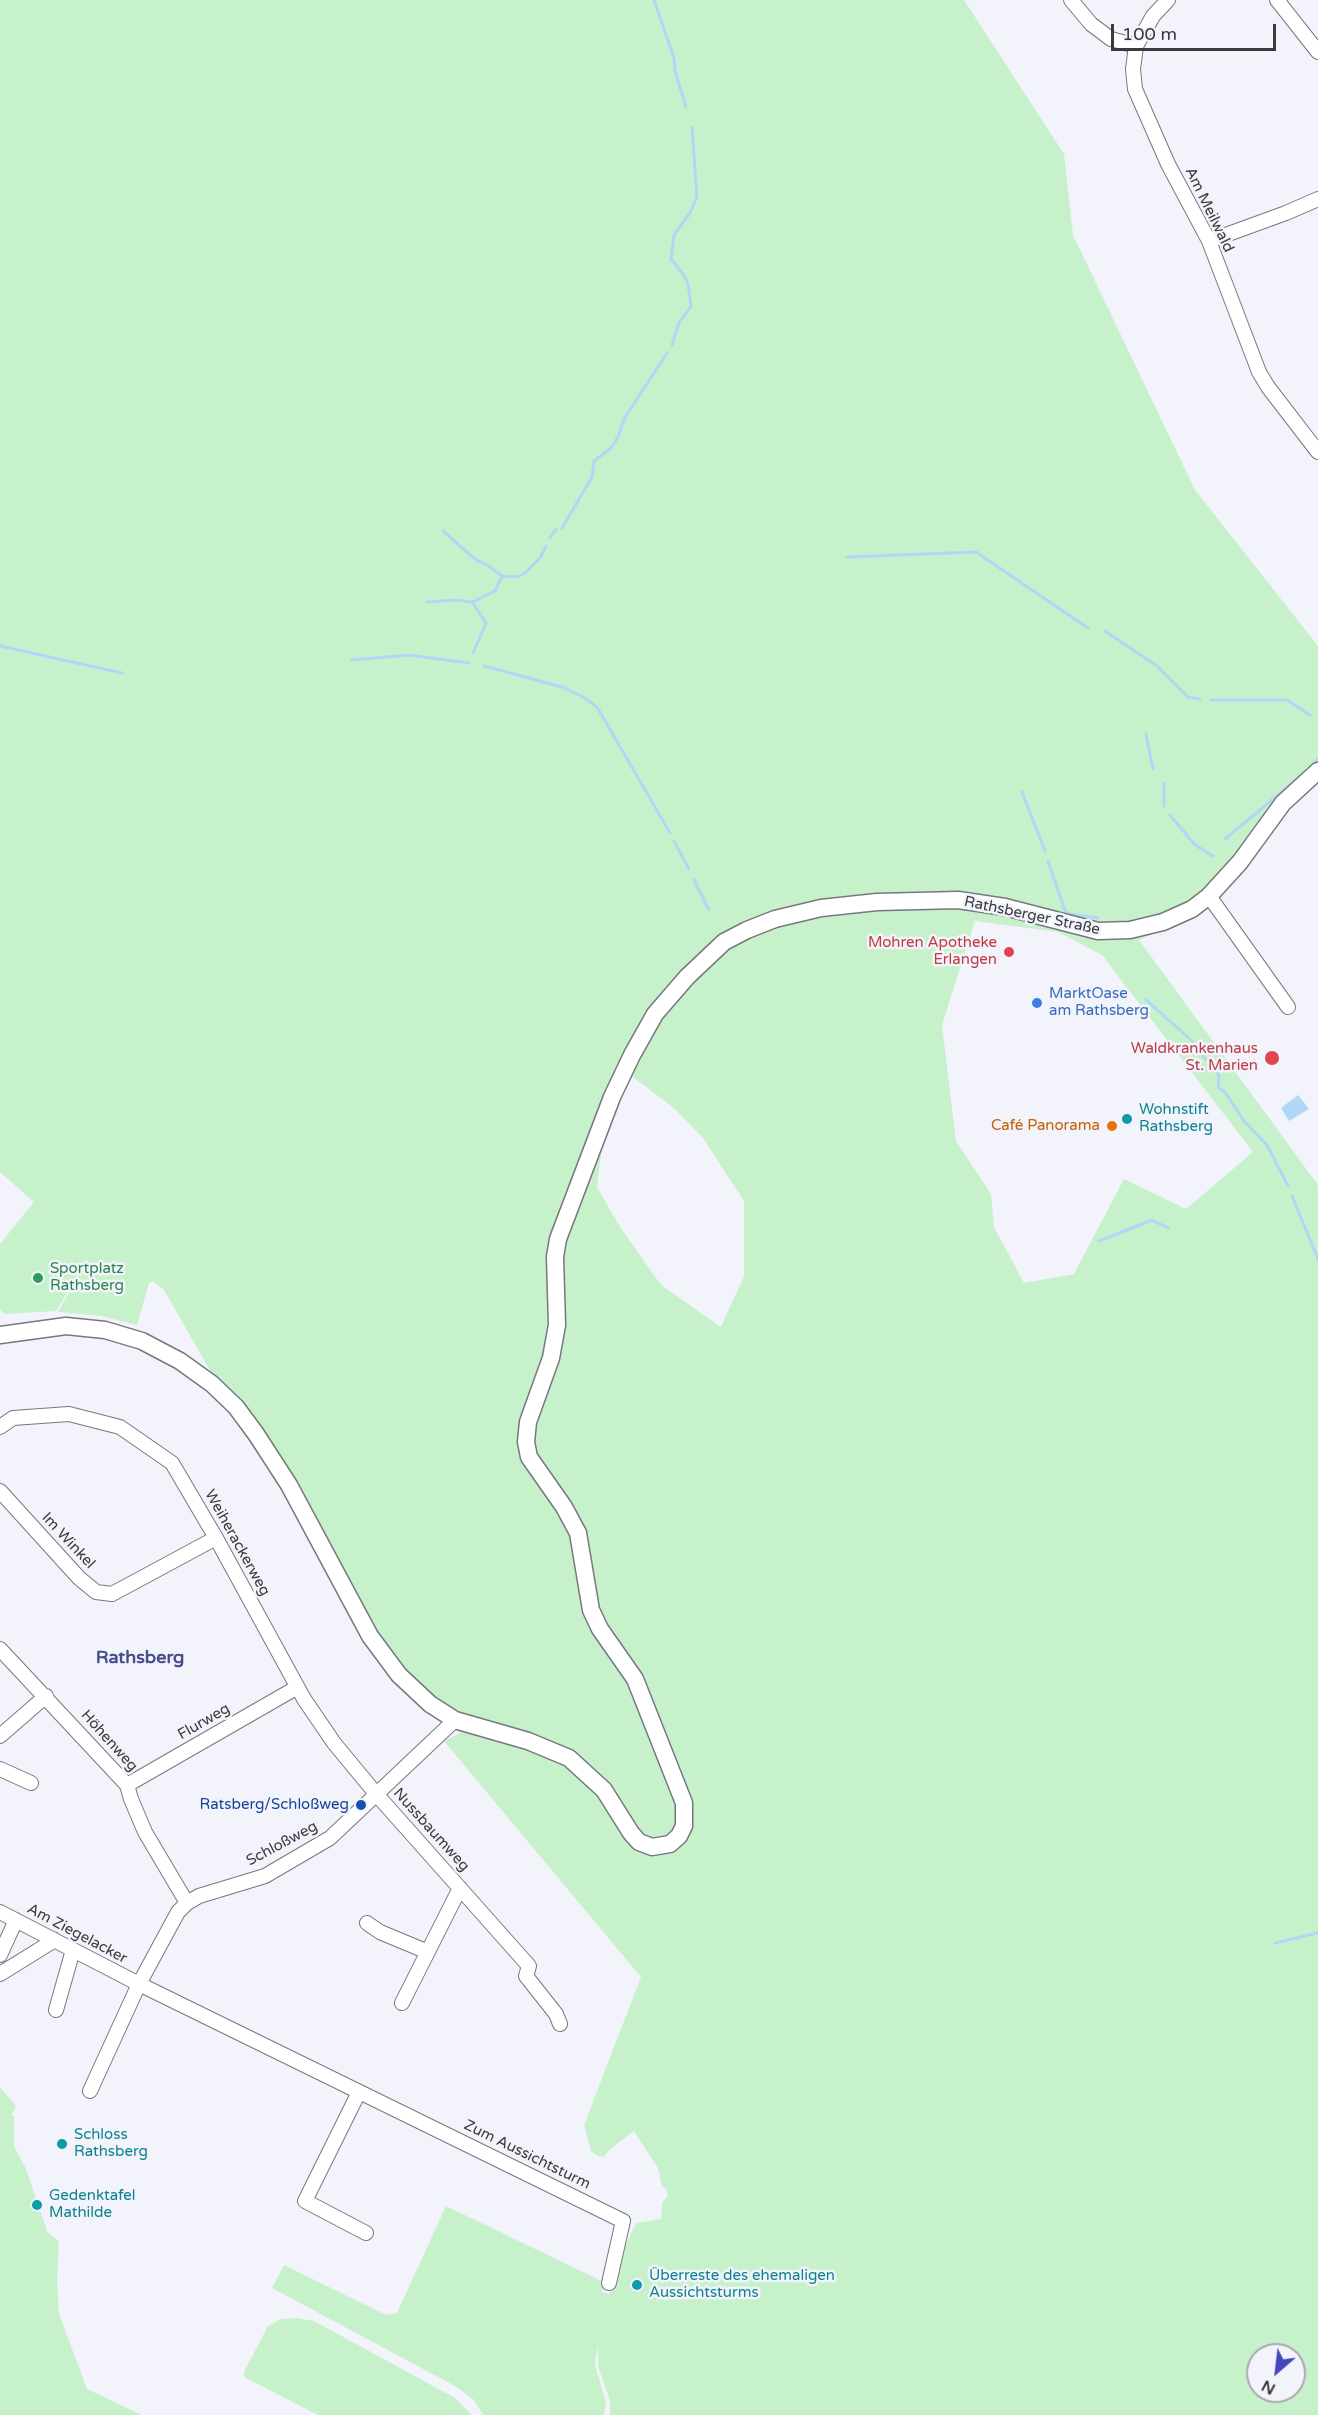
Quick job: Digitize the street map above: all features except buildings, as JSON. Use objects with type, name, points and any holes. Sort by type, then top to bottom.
[{"type":"street","points":[[1071,0],[1091,24],[1111,39],[1136,46],[1152,16],[1168,0]]},
{"type":"street","points":[[1276,0],[1318,52]]},
{"type":"street","name":"Am Meilwald","points":[[1136,46],[1132,69],[1135,89],[1168,164],[1209,242],[1259,372],[1318,452]]},
{"type":"street","points":[[1209,242],[1318,199]]},
{"type":"street","name":"Rathsberger Straße","points":[[0,1335],[66,1326],[105,1330],[142,1341],[180,1361],[212,1384],[236,1407],[289,1485],[370,1636],[399,1676],[430,1704],[455,1720],[528,1741],[569,1758],[604,1790],[635,1838],[645,1845],[658,1847],[670,1844],[679,1836],[684,1826],[685,1810],[648,1710],[629,1667],[600,1629],[591,1610],[578,1533],[564,1507],[529,1457],[526,1442],[528,1422],[550,1358],[557,1325],[555,1257],[558,1239],[612,1097],[655,1014],[704,960],[724,942],[775,919],[839,905],[958,900],[1005,907],[1108,932],[1148,927],[1163,922],[1192,909],[1209,896],[1240,862],[1283,803],[1318,771]]},
{"type":"street","points":[[1209,896],[1288,1007]]},
{"type":"street","name":"Weiherackerweg","points":[[0,1427],[13,1418],[69,1414],[120,1427],[172,1463],[216,1538],[296,1688],[334,1743],[377,1795]]},
{"type":"street","name":"Im Winkel","points":[[0,1491],[79,1578],[96,1592],[111,1594],[216,1538]]},
{"type":"street","name":"Höhenweg","points":[[0,1649],[128,1785],[144,1832],[187,1903]]},
{"type":"street","name":"Flurweg","points":[[128,1785],[296,1688]]},
{"type":"street","points":[[0,1736],[46,1696]]},
{"type":"street","name":"Schloßweg","points":[[187,1903],[199,1896],[265,1876],[330,1838],[455,1720]]},
{"type":"street","points":[[0,1769],[31,1783]]},
{"type":"street","name":"Nussbaumweg","points":[[377,1795],[529,1966],[526,1976],[556,2014],[560,2024]]},
{"type":"street","name":"Nussbaumweg","points":[[402,2003],[460,1888]]},
{"type":"street","points":[[90,2091],[139,1984],[178,1912],[187,1903]]},
{"type":"street","name":"Am Ziegelacker","points":[[0,1912],[139,1984]]},
{"type":"street","points":[[0,1954],[16,1920]]},
{"type":"street","points":[[367,1923],[380,1932],[428,1952]]},
{"type":"street","points":[[0,1974],[53,1940]]},
{"type":"street","points":[[56,2010],[74,1950]]},
{"type":"street","name":"Zum Aussichtsturm","points":[[139,1984],[623,2221],[609,2283]]},
{"type":"street","points":[[359,2092],[305,2200],[366,2233]]},
{"type":"green space","points":[[0,0],[964,0],[1064,154],[1073,235],[1195,490],[1318,646],[1318,777],[1299,793],[1253,850],[1162,929],[1139,940],[1318,1185],[1318,2415],[610,2415],[610,2401],[598,2366],[598,2345],[595,2365],[606,2402],[604,2415],[483,2415],[474,2400],[455,2386],[272,2288],[284,2265],[386,2315],[397,2313],[446,2206],[608,2284],[601,2292],[609,2294],[615,2267],[636,2223],[661,2219],[662,2203],[667,2197],[667,2190],[662,2186],[658,2168],[634,2131],[609,2150],[604,2157],[591,2151],[584,2125],[641,1977],[444,1741],[459,1734],[461,1715],[447,1707],[417,1681],[376,1634],[215,1379],[164,1290],[153,1281],[149,1283],[137,1325],[102,1316],[58,1312],[92,1252],[56,1311],[5,1314],[0,1310],[0,1244],[34,1202],[0,1172]],"holes":[[[975,921],[1058,932],[1102,955],[1253,1152],[1186,1209],[1124,1179],[1074,1274],[1024,1283],[994,1227],[991,1194],[956,1141],[942,1025]],[[632,1076],[675,1109],[703,1138],[744,1201],[744,1276],[721,1327],[661,1285],[620,1227],[597,1187],[603,1136],[629,1077]]]},
{"type":"green space","points":[[0,2087],[16,2106],[11,2115],[14,2116],[14,2146],[26,2169],[47,2231],[59,2242],[57,2280],[59,2314],[87,2389],[142,2415],[0,2415]]},
{"type":"green space","points":[[296,2318],[314,2321],[455,2398],[472,2415],[318,2415],[246,2378],[243,2374],[268,2326],[281,2319]]},
{"type":"water","points":[[1298,1095],[1309,1109],[1289,1121],[1281,1108]]},
{"type":"waterway","points":[[654,0],[674,58],[675,71],[686,107]]},
{"type":"waterway","points":[[672,345],[679,323],[691,306],[688,284],[671,259],[674,235],[690,213],[697,197],[692,128]]},
{"type":"waterway","points":[[562,528],[592,477],[594,461],[611,448],[618,437],[624,419],[667,353]]},
{"type":"waterway","points":[[550,538],[556,529]]},
{"type":"waterway","points":[[443,531],[476,560],[501,575]]},
{"type":"waterway","points":[[473,653],[486,623],[472,602],[495,591],[502,576],[517,577],[525,573],[540,558],[546,546]]},
{"type":"waterway","points":[[847,557],[976,552],[1088,628]]},
{"type":"waterway","points":[[427,602],[455,600],[472,602]]},
{"type":"waterway","points":[[1105,631],[1157,666],[1188,697],[1200,699]]},
{"type":"waterway","points":[[0,646],[122,673]]},
{"type":"waterway","points":[[351,660],[409,655],[469,663]]},
{"type":"waterway","points":[[484,666],[562,687],[597,707],[670,833]]},
{"type":"waterway","points":[[1211,700],[1287,700],[1310,715]]},
{"type":"waterway","points":[[1146,734],[1153,769]]},
{"type":"waterway","points":[[1311,767],[1318,759]]},
{"type":"waterway","points":[[1225,839],[1302,775]]},
{"type":"waterway","points":[[1164,783],[1164,806]]},
{"type":"waterway","points":[[1022,792],[1045,851]]},
{"type":"waterway","points":[[1170,815],[1195,845],[1213,856]]},
{"type":"waterway","points":[[674,841],[689,869]]},
{"type":"waterway","points":[[1048,861],[1065,911],[1070,914],[1098,918]]},
{"type":"waterway","points":[[694,880],[709,910]]},
{"type":"waterway","points":[[1145,999],[1201,1049],[1204,1058],[1211,1062],[1219,1076],[1218,1087],[1225,1092],[1244,1121],[1267,1145],[1288,1186]]},
{"type":"waterway","points":[[1292,1196],[1318,1259]]},
{"type":"waterway","points":[[1099,1241],[1152,1220],[1168,1228]]},
{"type":"waterway","points":[[1275,1943],[1318,1933]]},
{"type":"place","name":"Mohren Apotheke Erlangen","points":[[1009,952]]},
{"type":"place","name":"MarktOase am Rathsberg","points":[[1037,1003]]},
{"type":"place","name":"Waldkrankenhaus St. Marien","points":[[1272,1058]]},
{"type":"place","name":"Wohnstift Rathsberg","points":[[1127,1119]]},
{"type":"place","name":"Café Panorama","points":[[1112,1126]]},
{"type":"place","name":"Sportplatz Rathsberg","points":[[38,1278]]},
{"type":"place","name":"Ratsberg/Schloßweg","points":[[361,1805]]},
{"type":"place","name":"Schloss Rathsberg","points":[[62,2144]]},
{"type":"place","name":"Gedenktafel Mathilde","points":[[37,2205]]},
{"type":"place","name":"Überreste des ehemaligen Aussichtsturms","points":[[637,2285]]},
{"type":"district","name":"Rathsberg","points":[[140,1658]]}]
